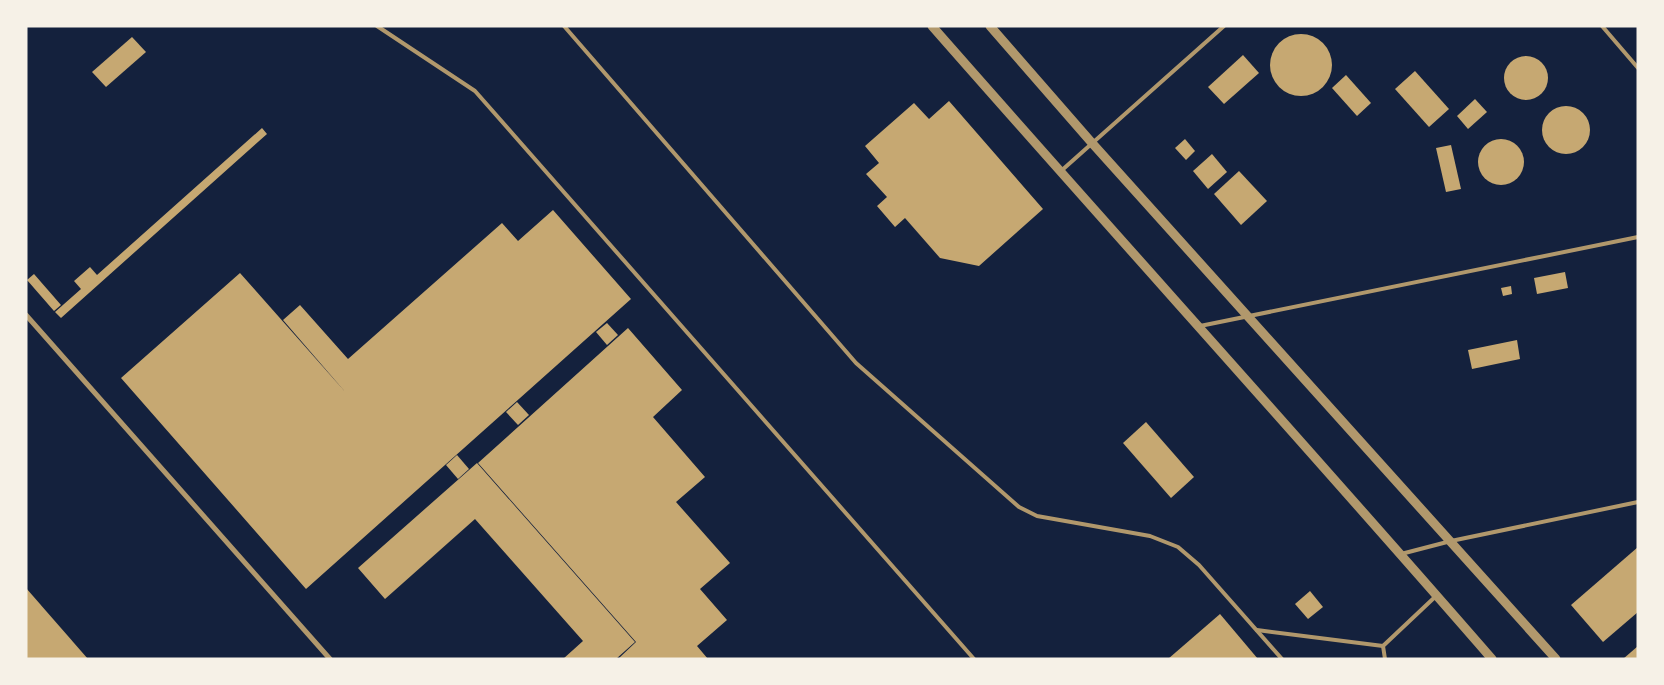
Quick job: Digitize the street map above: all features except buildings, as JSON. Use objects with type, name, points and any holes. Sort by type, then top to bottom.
[{"type":"street","points":[[932,26],[1492,659]]},
{"type":"street","points":[[990,26],[1092,143],[1556,659]]},
{"type":"street","points":[[26,315],[330,659]]},
{"type":"lane","points":[[377,26],[475,91],[974,659]]},
{"type":"lane","points":[[564,26],[856,363],[1019,507],[1037,516],[1150,536],[1178,547],[1199,564],[1282,659]]},
{"type":"lane","points":[[1060,172],[1224,26]]},
{"type":"lane","points":[[1602,26],[1638,68]]},
{"type":"lane","points":[[1198,327],[1638,237]]},
{"type":"lane","points":[[1401,554],[1451,540],[1638,502]]},
{"type":"lane","points":[[1382,646],[1436,595]]},
{"type":"lane","points":[[1257,630],[1382,646]]},
{"type":"lane","points":[[1382,646],[1385,659]]}]
